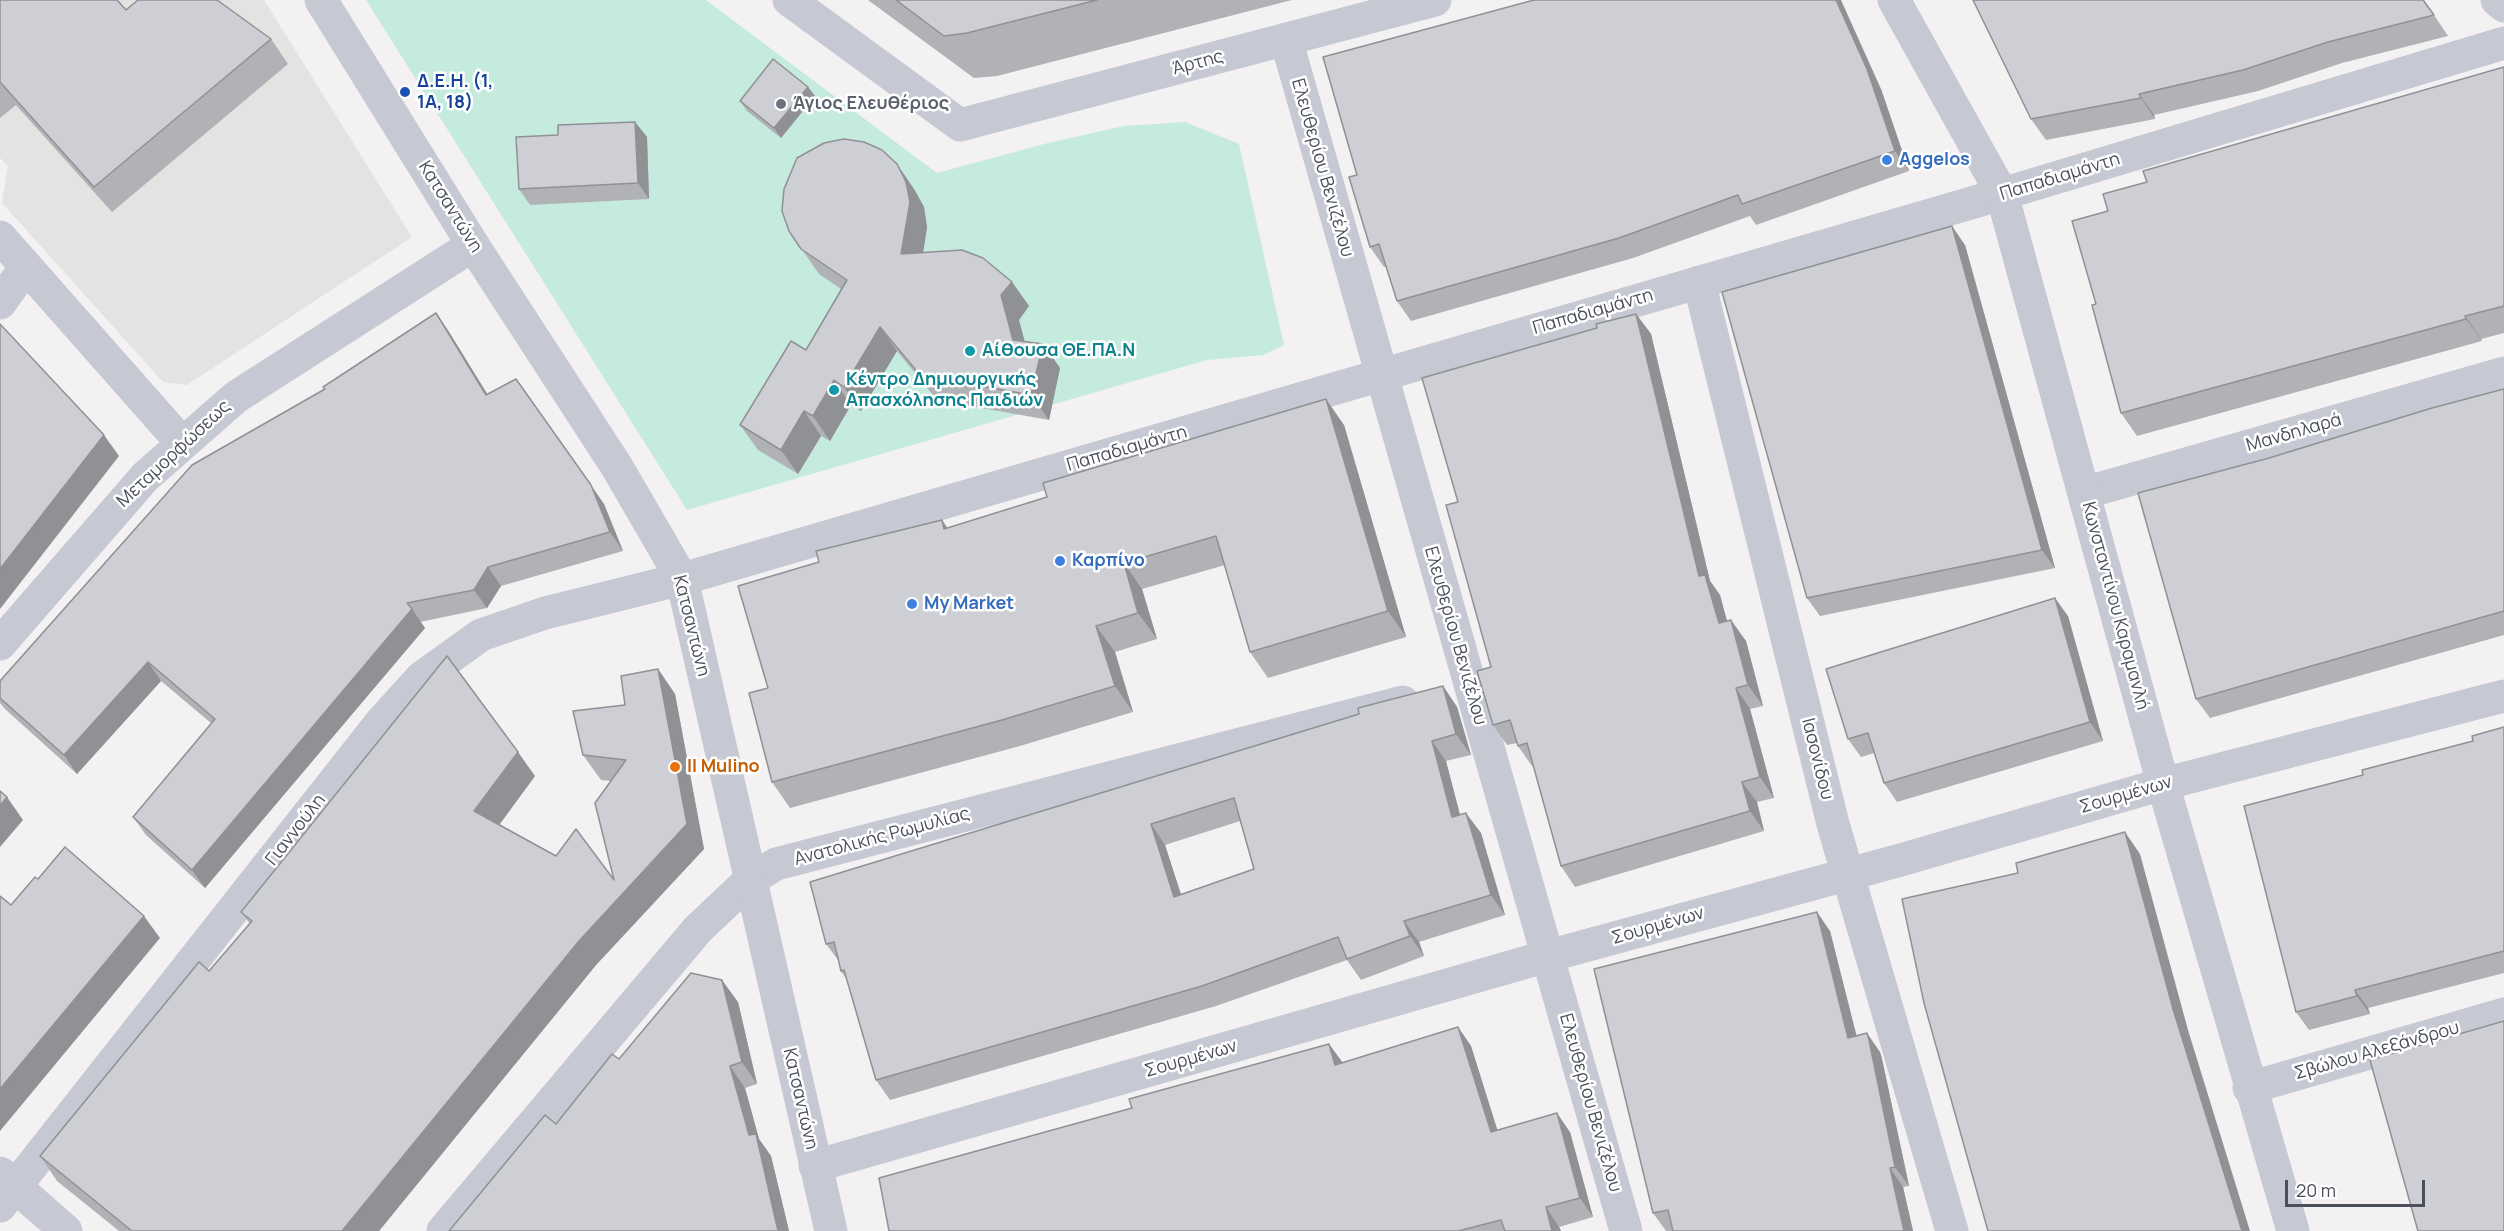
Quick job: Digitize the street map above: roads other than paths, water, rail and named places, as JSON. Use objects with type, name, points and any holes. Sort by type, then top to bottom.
[{"type":"street","name":"Κατσαντώνη","points":[[321,0],[473,244],[617,467],[682,579],[831,1231]]},
{"type":"street","name":"Άρτης","points":[[789,0],[960,125],[1435,0]]},
{"type":"street","name":"Κωνσταντίνου Καραμανλή","points":[[1894,0],[2002,194],[2163,784],[2249,1088],[2293,1231]]},
{"type":"street","points":[[2497,0],[2504,6]]},
{"type":"street","name":"Ελευθερίου Βενιζέλου","points":[[1286,39],[1380,375],[1449,689],[1548,956],[1626,1231]]},
{"type":"street","name":"Παπαδιαμάντη","points":[[682,579],[2002,194],[2504,44]]},
{"type":"street","points":[[0,237],[182,443]]},
{"type":"street","name":"Μεταμορφώσεως","points":[[0,645],[114,510],[182,443],[236,397],[473,244]]},
{"type":"street","points":[[0,303],[26,267]]},
{"type":"street","name":"Ιασoνίδου","points":[[1699,282],[1833,824],[1952,1231]]},
{"type":"street","name":"Μανδηλαρά","points":[[2084,493],[2504,373]]},
{"type":"street","name":"Γιαννούλη","points":[[5,1188],[382,721],[421,678],[482,635],[497,629],[545,613],[682,579]]},
{"type":"street","name":"Ανατολικής Ρωμυλίας","points":[[443,1231],[698,929],[750,880],[776,864],[1449,689]]},
{"type":"street","name":"Σουρμένων","points":[[815,1166],[1548,956],[1897,861],[2163,784],[2504,696]]},
{"type":"street","name":"Σβώλου Αλεξάνδρου","points":[[2249,1088],[2504,1014]]},
{"type":"street","points":[[5,1188],[66,1231]]},
{"type":"place","name":"Δ.Ε.Η. (1, 1Α, 18)","points":[[405,92]]},
{"type":"place","name":"Άγιος Ελευθέριος","points":[[781,104]]},
{"type":"place","name":"Aggelos","points":[[1887,160]]},
{"type":"place","name":"Αίθουσα ΘΕ.ΠΑ.Ν","points":[[970,351]]},
{"type":"place","name":"Κέντρο Δημιουργικής Απασχόλησης Παιδιών","points":[[834,390]]},
{"type":"place","name":"Καρπίνο","points":[[1060,561]]},
{"type":"place","name":"My Market","points":[[912,604]]},
{"type":"place","name":"Il Mulino","points":[[675,767]]}]
